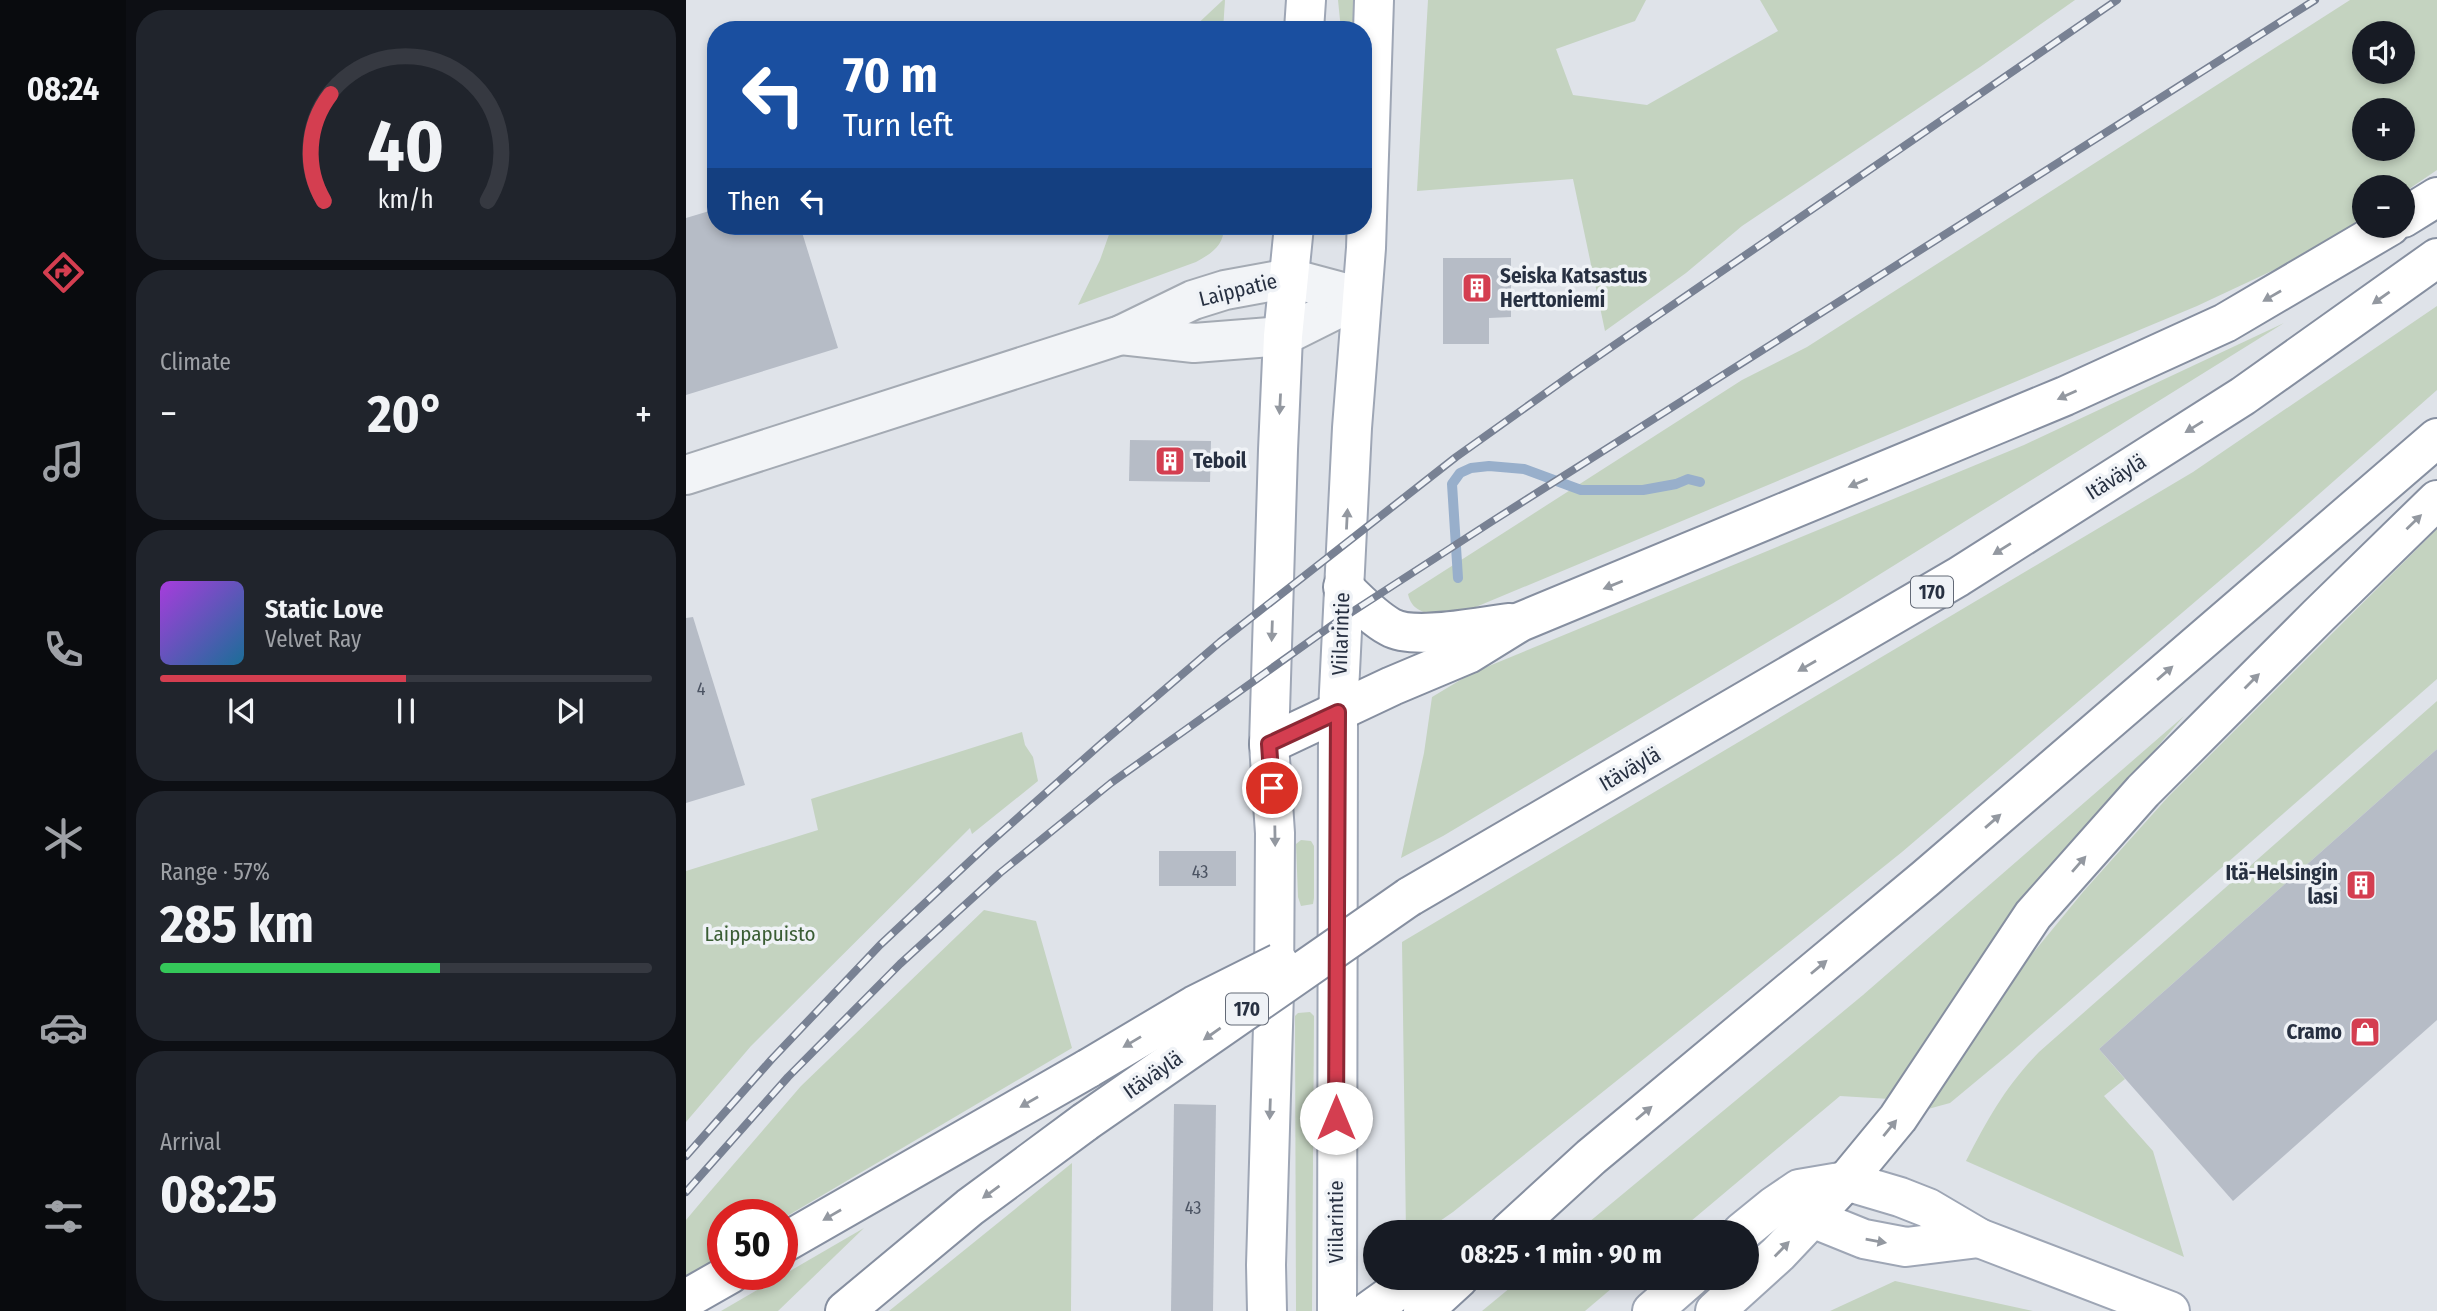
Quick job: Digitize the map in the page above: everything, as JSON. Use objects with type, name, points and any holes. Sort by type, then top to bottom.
[{"type":"main road","points":[[1305,21],[1306,0]]},
{"type":"main road","name":"Viilarintie","points":[[1372,62],[1374,0]]},
{"type":"main road","points":[[2415,211],[2437,197]]},
{"type":"main road","points":[[1266,1311],[1275,872],[1269,744],[1283,336],[1293,235]]},
{"type":"main road","name":"Viilarintie","points":[[1337,1311],[1338,712],[1343,587],[1366,235]]},
{"type":"main road","points":[[1269,744],[1468,654],[1520,622],[2065,396],[2225,323],[2370,238]]},
{"type":"main road","name":"Itäväylä","points":[[845,1311],[970,1207],[1085,1122],[1409,897],[1970,570],[2243,396],[2437,258]]},
{"type":"main road","points":[[1522,1220],[1591,1157],[1926,878],[2437,438]]},
{"type":"main road","points":[[1715,1311],[1778,1254],[1846,1181],[1898,1118],[2033,915],[2143,791],[2437,500]]},
{"type":"main road","points":[[1343,587],[1392,629],[1417,634],[1520,622]]},
{"type":"main road","points":[[798,1235],[1195,1005],[1409,897]]},
{"type":"main road","points":[[1499,1220],[1591,1157]]},
{"type":"main road","points":[[1756,1220],[1799,1189],[1846,1181],[1928,1208],[1979,1238],[2170,1311]]},
{"type":"main road","points":[[1812,1218],[1864,1239],[1906,1247],[1979,1238]]},
{"type":"main road","points":[[686,1299],[707,1287]]},
{"type":"main road","points":[[1652,1311],[1676,1290]]},
{"type":"main road","points":[[1369,1311],[1415,1291]]},
{"type":"street","name":"Laippatie","points":[[686,475],[1121,335],[1200,298],[1226,290],[1290,278],[1361,297]]},
{"type":"street","name":"Laippatie","points":[[1121,335],[1194,343],[1283,336],[1361,297]]},
{"type":"green space","points":[[1223,0],[1225,0],[1224,21],[1201,21]]},
{"type":"green space","points":[[1338,0],[1355,0],[1354,21],[1340,21]]},
{"type":"green space","points":[[1428,0],[1646,0],[1635,21],[1556,49],[1573,95],[1647,105],[1778,31],[1760,0],[2075,0],[1742,226],[1686,273],[1605,331],[1573,179],[1417,191]]},
{"type":"green space","points":[[2350,0],[2437,0],[2437,170],[2415,185],[2415,175],[2352,175],[2352,225],[2276,269],[2197,306],[1471,609],[1434,614],[1418,609],[1412,603],[1408,594],[1742,380],[1807,347]]},
{"type":"green space","points":[[1109,235],[1223,235],[1212,252],[1196,262],[1078,305]]},
{"type":"green space","points":[[2437,306],[2437,390],[2258,548],[1902,852],[1453,1212],[1441,1220],[1406,1220],[1402,942],[2193,472]]},
{"type":"green space","points":[[2284,323],[1840,599],[1443,836],[1401,858],[1424,753],[1432,697],[1472,673],[2024,445]]},
{"type":"green space","points":[[2437,529],[2437,679],[2009,1054],[1950,1103],[1928,1109],[2029,958],[2083,892],[2168,797]]},
{"type":"green space","points":[[2437,701],[2437,749],[2099,1049],[2125,1079],[2104,1096],[2153,1151],[2184,1257],[1966,1161],[1998,1104],[2039,1052]]},
{"type":"green space","points":[[2184,716],[2099,814],[1890,1099],[1840,1096],[1692,1220],[1591,1220],[1863,995]]},
{"type":"green space","name":"Laippapuisto","points":[[1022,732],[1025,745],[1033,757],[1038,781],[972,834],[970,828],[751,1046],[686,1122],[686,871],[818,830],[811,799]]},
{"type":"green space","points":[[1301,840],[1311,841],[1314,846],[1314,898],[1313,904],[1301,906],[1298,897],[1296,844]]},
{"type":"green space","points":[[984,910],[1036,921],[1072,1048],[798,1210],[798,1199],[707,1199],[707,1264],[686,1276],[686,1220],[801,1086]]},
{"type":"green space","points":[[1310,1012],[1314,1016],[1312,1311],[1296,1311],[1295,1016],[1298,1013]]},
{"type":"green space","points":[[1072,1163],[1071,1311],[889,1311]]},
{"type":"green space","points":[[864,1228],[778,1311],[721,1311],[757,1290],[798,1290],[798,1266]]},
{"type":"green space","points":[[1895,1281],[2033,1311],[1830,1311]]},
{"type":"green space","points":[[1507,1290],[1610,1290],[1585,1311],[1482,1311]]},
{"type":"building","points":[[707,212],[707,235],[803,235],[838,348],[686,395],[686,218]]},
{"type":"building","name":"Seiska Katsastus Herttoniemi","points":[[1443,258],[1511,258],[1511,317],[1489,318],[1489,344],[1443,344]]},
{"type":"building","name":"Teboil","points":[[1130,440],[1211,441],[1210,482],[1129,481]]},
{"type":"building","points":[[693,617],[745,785],[686,803],[686,618]]},
{"type":"building","name":"Itä-Helsingin lasi","points":[[2437,749],[2437,1020],[2233,1201],[2099,1049]]},
{"type":"building","points":[[1159,851],[1236,851],[1236,886],[1159,886]]},
{"type":"building","points":[[1174,1104],[1216,1105],[1213,1311],[1171,1311]]},
{"type":"waterway","points":[[1458,578],[1452,484],[1460,473],[1471,468],[1489,466],[1524,469],[1581,490],[1643,490],[1688,479],[1700,482]]},
{"type":"railway","points":[[686,1156],[771,1060],[880,945],[985,847],[1220,642],[1456,457],[1578,370],[2117,0]]},
{"type":"railway","points":[[686,1192],[788,1077],[900,964],[1000,873],[1111,783],[1338,621],[2315,0]]},
{"type":"place","name":"Seiska Katsastus Herttoniemi","points":[[1477,288]]},
{"type":"place","name":"Teboil","points":[[1170,461]]},
{"type":"place","name":"Itä-Helsingin lasi","points":[[2361,885]]},
{"type":"place","name":"Cramo","points":[[2365,1032]]},
{"type":"route","points":[[1272,788],[1269,744],[1338,712],[1336,1118]]}]
